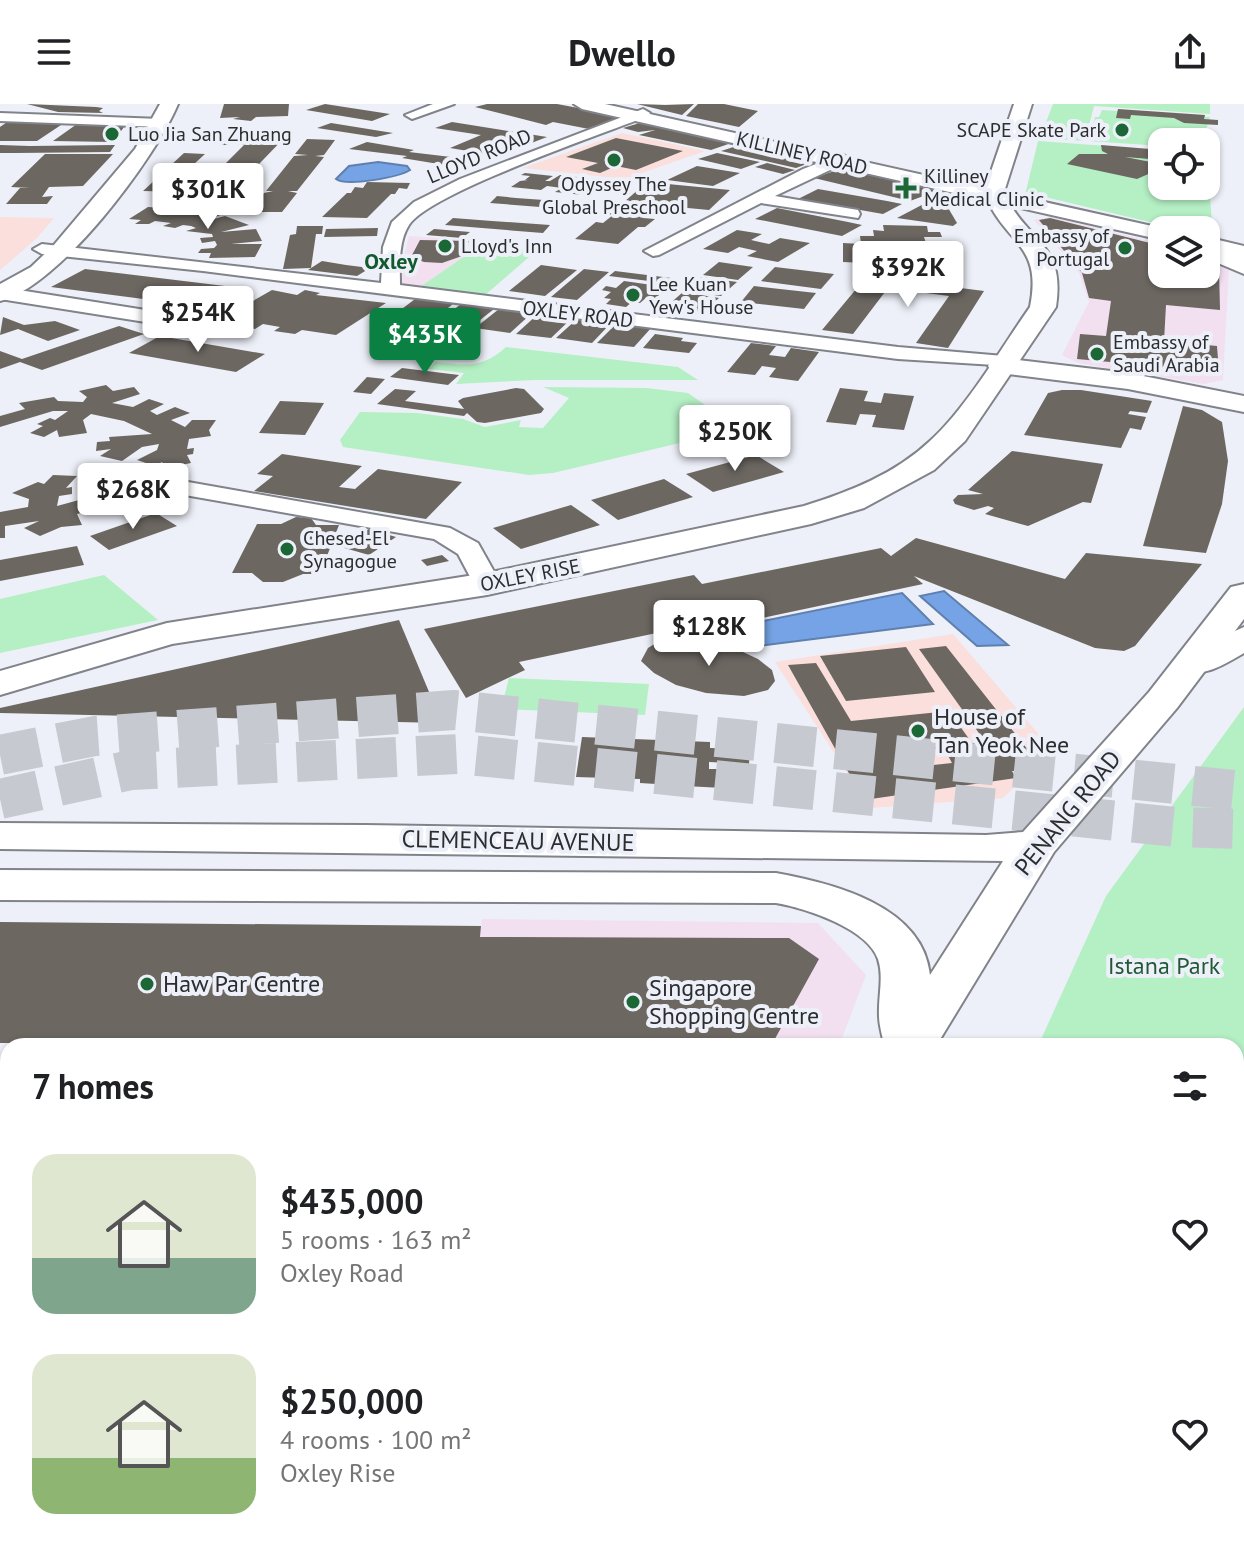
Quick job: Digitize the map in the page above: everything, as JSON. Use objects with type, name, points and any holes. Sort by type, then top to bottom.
[{"type":"main road","points":[[994,195],[1023,104]]},
{"type":"main road","points":[[0,291],[39,272],[52,250],[120,182],[157,113]]},
{"type":"main road","name":"OXLEY RISE","points":[[0,683],[167,634],[487,584],[701,539],[853,501],[923,463],[954,435],[1043,307],[1048,274],[1042,257],[1003,212],[994,195]]},
{"type":"main road","points":[[1220,252],[1244,267]]},
{"type":"main road","name":"PENANG ROAD","points":[[915,1038],[1036,845],[1194,663],[1244,595]]},
{"type":"main road","points":[[0,663],[105,640],[167,634]]},
{"type":"main road","name":"CLEMENCEAU AVENUE","points":[[0,836],[349,838],[640,866],[806,893],[859,915],[887,938],[903,959],[904,1029],[908,1038]]},
{"type":"main road","name":"CLEMENCEAU AVENUE","points":[[0,885],[640,866],[1036,845]]},
{"type":"street","points":[[412,115],[447,104]]},
{"type":"street","name":"KILLINEY ROAD","points":[[582,104],[643,115]]},
{"type":"street","name":"KILLINEY ROAD","points":[[600,104],[1148,231]]},
{"type":"street","points":[[0,117],[157,113]]},
{"type":"street","name":"LLOYD ROAD","points":[[390,291],[392,247],[401,222],[420,206],[445,190],[643,115]]},
{"type":"street","points":[[653,251],[801,178],[843,161]]},
{"type":"street","name":"KILLINEY ROAD","points":[[994,195],[1148,226]]},
{"type":"street","points":[[761,198],[852,214]]},
{"type":"street","points":[[1220,244],[1244,244]]},
{"type":"street","points":[[1220,247],[1244,253]]},
{"type":"street","name":"OXLEY ROAD","points":[[52,250],[1003,364],[1128,381],[1244,404]]},
{"type":"street","points":[[0,291],[177,321]]},
{"type":"street","name":"OXLEY ROAD","points":[[1003,364],[1175,383],[1244,398]]},
{"type":"street","points":[[188,489],[441,533],[469,549],[487,584]]},
{"type":"street","points":[[1194,663],[1202,662],[1244,638]]},
{"type":"shaded area","name":"Odyssey The Global Preschool","points":[[622,133],[705,151],[625,179],[523,168]]},
{"type":"shaded area","points":[[0,217],[54,218],[37,238],[0,270]]},
{"type":"shaded area","points":[[1051,217],[1148,241],[1148,288],[1220,288],[1220,264],[1229,269],[1223,380],[1204,384],[1078,363],[1062,355],[1089,302],[1079,273],[1034,220]]},
{"type":"shaded area","points":[[409,236],[486,242],[414,291],[396,288]]},
{"type":"shaded area","points":[[953,634],[1053,751],[1003,798],[870,808],[775,662]]},
{"type":"shaded area","name":"Singapore Shopping Centre","points":[[482,919],[818,923],[866,975],[842,1038],[469,1038]]},
{"type":"green space","points":[[1053,104],[1210,104],[1210,114],[1094,106],[1085,141],[1040,138]]},
{"type":"green space","points":[[1102,110],[1210,117],[1206,128],[1148,128],[1148,145],[1089,141],[1095,117],[1099,117]]},
{"type":"green space","points":[[1038,141],[1148,149],[1148,200],[1210,200],[1212,216],[1148,216],[1148,222],[1025,195]]},
{"type":"green space","points":[[481,245],[536,251],[484,296],[417,289]]},
{"type":"green space","points":[[506,347],[678,367],[698,380],[534,380],[456,384],[464,373],[429,369],[435,362],[481,362]]},
{"type":"green space","points":[[543,387],[646,388],[688,393],[739,429],[553,473],[529,475],[343,447],[340,440],[360,412],[417,413],[463,419],[485,427],[521,420],[519,427],[543,428],[569,398]]},
{"type":"green space","points":[[104,575],[158,620],[0,653],[0,599]]},
{"type":"green space","points":[[509,678],[649,684],[645,715],[501,709]]},
{"type":"green space","name":"Istana Park","points":[[1244,707],[1244,1038],[1042,1038],[1106,896]]},
{"type":"water","points":[[378,162],[407,166],[410,170],[373,180],[351,182],[336,179],[349,166]]},
{"type":"water","points":[[944,591],[1008,645],[977,646],[920,596]]},
{"type":"water","points":[[902,593],[933,624],[758,646],[743,625]]},
{"type":"building","points":[[27,104],[96,107],[103,108],[99,111],[103,113],[58,112]]},
{"type":"building","points":[[224,104],[289,104],[288,116],[256,117],[251,121],[233,119],[240,117],[220,118]]},
{"type":"building","points":[[325,104],[390,114],[372,121],[306,110]]},
{"type":"building","points":[[487,104],[557,104],[626,117],[589,129],[553,122],[546,125],[475,107]]},
{"type":"building","points":[[637,104],[665,105],[694,104],[682,115]]},
{"type":"building","points":[[698,104],[724,104],[758,111],[739,127],[686,116]]},
{"type":"building","points":[[1118,109],[1205,115],[1204,119],[1218,120],[1218,125],[1131,115],[1130,119],[1116,118]]},
{"type":"building","points":[[10,120],[64,123],[37,141],[0,141],[0,127]]},
{"type":"building","points":[[452,122],[547,137],[498,156],[450,148],[481,135],[435,128]]},
{"type":"building","points":[[643,122],[740,140],[711,150],[639,135],[655,130],[638,132],[623,128]]},
{"type":"building","points":[[331,123],[393,133],[376,137],[317,128]]},
{"type":"building","points":[[77,124],[124,127],[113,142],[53,141]]},
{"type":"building","points":[[231,134],[287,135],[231,193],[197,193],[193,197],[182,197],[188,192],[143,191],[184,153],[205,154],[169,187],[192,188],[199,181],[208,181],[244,145],[220,145]]},
{"type":"building","name":"Odyssey The Global Preschool","points":[[616,138],[683,151],[636,170],[616,166],[600,173],[582,169],[598,163],[566,157]]},
{"type":"building","points":[[307,139],[335,140],[324,155],[315,156],[324,157],[297,191],[288,191],[297,193],[282,212],[249,212],[264,193],[273,191],[266,191],[294,156],[308,155],[295,154]]},
{"type":"building","points":[[367,142],[414,150],[409,152],[468,159],[451,166],[402,158],[407,156],[349,149]]},
{"type":"building","points":[[746,143],[820,159],[796,168],[721,151]]},
{"type":"building","points":[[0,145],[115,145],[110,152],[0,153]]},
{"type":"building","points":[[1101,145],[1148,149],[1148,159],[1125,157],[1148,161],[1148,174],[1137,179],[1067,164],[1079,154],[1108,154],[1102,151]]},
{"type":"building","points":[[717,153],[760,162],[741,169],[698,159]]},
{"type":"building","points":[[45,154],[113,154],[83,186],[49,187],[42,197],[53,196],[47,204],[6,204],[20,188],[30,188],[11,187]]},
{"type":"building","points":[[767,163],[795,170],[783,174],[755,167]]},
{"type":"building","points":[[697,166],[740,173],[713,186],[667,180]]},
{"type":"building","points":[[843,168],[937,191],[910,201],[814,178]]},
{"type":"building","points":[[521,175],[553,176],[545,181],[560,175],[577,177],[569,182],[576,183],[582,179],[612,183],[603,189],[584,187],[582,191],[588,192],[583,195],[555,192],[562,188],[547,186],[541,190],[511,187],[528,180],[525,180],[530,176]]},
{"type":"building","points":[[367,182],[410,183],[407,189],[399,188],[391,194],[367,218],[322,217],[347,193],[355,187],[363,188]]},
{"type":"building","points":[[647,182],[730,190],[709,210],[624,202]]},
{"type":"building","points":[[818,189],[902,204],[883,214],[798,199]]},
{"type":"building","points":[[497,196],[572,202],[566,209],[490,203]]},
{"type":"building","points":[[935,198],[947,206],[957,223],[953,226],[897,218]]},
{"type":"building","points":[[611,205],[652,209],[643,218],[655,219],[645,227],[638,227],[618,244],[575,239],[596,222],[603,223],[613,215],[601,213]]},
{"type":"building","points":[[148,207],[184,209],[175,215],[188,210],[220,215],[203,222],[225,216],[249,225],[221,232],[256,229],[262,241],[231,244],[262,244],[255,257],[209,258],[211,253],[198,253],[201,249],[217,245],[215,241],[202,243],[200,238],[213,237],[212,234],[186,231],[196,228],[191,226],[175,228],[163,226],[171,223],[155,221],[135,224],[141,220],[129,219]]},
{"type":"building","points":[[777,208],[862,225],[842,236],[755,219]]},
{"type":"building","points":[[453,218],[550,225],[543,233],[445,225]]},
{"type":"building","points":[[1050,218],[1148,242],[1148,288],[1219,288],[1220,310],[1166,305],[1164,341],[1217,346],[1219,372],[1077,359],[1080,334],[1106,336],[1111,301],[1089,298],[1082,273],[1039,220]]},
{"type":"building","points":[[883,225],[927,226],[928,232],[940,232],[942,237],[924,237],[927,246],[916,245],[917,257],[929,258],[930,265],[947,265],[948,272],[961,272],[963,278],[904,277],[903,270],[865,269],[865,263],[843,262],[843,243],[861,244],[860,236],[874,236],[873,230],[884,231]]},
{"type":"building","points":[[297,226],[323,226],[322,234],[316,234],[311,268],[283,269],[290,235],[296,234]]},
{"type":"building","points":[[378,228],[377,236],[324,237],[326,229]]},
{"type":"building","points":[[434,229],[470,232],[462,238],[426,235]]},
{"type":"building","points":[[737,230],[762,234],[751,240],[769,244],[780,238],[810,243],[778,262],[747,256],[757,251],[739,247],[728,253],[703,249]]},
{"type":"building","points":[[420,240],[469,241],[462,256],[442,263],[424,262],[416,259],[418,255],[412,255]]},
{"type":"building","points":[[322,261],[370,268],[357,276],[308,270]]},
{"type":"building","points":[[719,262],[753,267],[738,280],[703,275]]},
{"type":"building","points":[[541,265],[577,270],[545,296],[509,291]]},
{"type":"building","points":[[775,267],[834,274],[821,289],[761,281]]},
{"type":"building","points":[[85,269],[233,287],[210,301],[156,297],[151,300],[51,287]]},
{"type":"building","points":[[584,269],[609,272],[577,300],[551,297]]},
{"type":"building","points":[[615,271],[671,278],[665,283],[609,276]]},
{"type":"building","points":[[867,276],[984,291],[948,348],[916,343],[949,296],[888,288],[853,334],[822,330]]},
{"type":"building","points":[[701,277],[737,282],[721,296],[685,291]]},
{"type":"building","name":"Lee Kuan Yew's House","points":[[624,281],[659,286],[652,292],[660,294],[656,298],[647,297],[640,303],[632,302],[626,307],[606,304],[611,299],[604,298],[611,292],[602,290],[606,286],[616,288]]},
{"type":"building","points":[[754,286],[816,293],[804,309],[741,302]]},
{"type":"building","points":[[272,290],[297,295],[305,290],[320,293],[316,295],[386,303],[336,335],[302,330],[295,334],[274,331],[280,327],[263,324],[255,329],[216,322]]},
{"type":"building","points":[[683,292],[719,298],[702,312],[666,307]]},
{"type":"building","points":[[415,299],[453,304],[429,323],[390,318]]},
{"type":"building","points":[[461,304],[494,309],[470,328],[436,323]]},
{"type":"building","points":[[499,309],[532,313],[510,333],[475,328]]},
{"type":"building","points":[[538,314],[572,318],[551,338],[516,334]]},
{"type":"building","points":[[3,317],[24,325],[55,321],[80,330],[48,341],[18,329],[0,335]]},
{"type":"building","points":[[577,319],[611,323],[592,343],[556,338]]},
{"type":"building","points":[[617,323],[652,327],[634,347],[597,343]]},
{"type":"building","points":[[119,326],[144,334],[42,370],[20,362],[0,369],[0,351],[22,359]]},
{"type":"building","points":[[655,334],[697,343],[689,353],[643,348]]},
{"type":"building","points":[[160,336],[265,354],[236,372],[129,353]]},
{"type":"building","points":[[751,343],[776,346],[769,355],[785,357],[791,348],[819,352],[798,381],[769,377],[776,368],[762,366],[755,375],[727,372]]},
{"type":"building","points":[[402,368],[459,375],[448,385],[390,377]]},
{"type":"building","points":[[367,377],[385,379],[371,394],[353,392]]},
{"type":"building","points":[[106,385],[113,391],[134,387],[140,394],[112,403],[133,407],[149,399],[164,404],[150,411],[157,415],[175,407],[190,413],[171,420],[185,427],[192,420],[216,420],[209,430],[211,436],[189,439],[187,449],[194,448],[193,454],[187,455],[191,463],[166,468],[162,462],[155,466],[137,460],[157,450],[159,444],[142,447],[122,461],[100,456],[111,449],[96,451],[97,442],[110,441],[109,437],[152,434],[124,421],[91,414],[83,420],[87,433],[59,437],[57,430],[44,437],[30,433],[43,426],[37,424],[50,418],[55,420],[68,411],[53,411],[0,427],[0,416],[25,409],[19,403],[54,397],[58,401],[83,402],[87,397],[79,391]]},
{"type":"building","points":[[840,388],[868,391],[864,401],[881,403],[884,393],[914,396],[904,430],[872,427],[876,415],[860,414],[856,425],[826,422]]},
{"type":"building","points":[[395,389],[416,391],[405,401],[464,409],[458,401],[463,398],[524,389],[544,409],[541,413],[485,423],[477,422],[467,413],[464,416],[377,404]]},
{"type":"building","points":[[1062,390],[1152,401],[1147,413],[1130,411],[1128,414],[1146,417],[1141,430],[1130,428],[1121,448],[1024,435],[1048,393]]},
{"type":"building","points":[[280,401],[324,403],[305,435],[259,433]]},
{"type":"building","points":[[1183,406],[1202,410],[1222,422],[1228,461],[1222,504],[1206,553],[1143,546]]},
{"type":"building","points":[[1012,451],[1103,464],[1091,503],[1083,502],[1028,526],[985,514],[994,508],[988,506],[974,510],[955,504],[953,500],[958,495],[983,494],[968,490]]},
{"type":"building","points":[[282,454],[362,466],[339,487],[355,489],[378,469],[462,482],[426,519],[254,491],[273,476],[257,474]]},
{"type":"building","points":[[756,455],[784,472],[713,492],[686,474]]},
{"type":"building","points":[[53,475],[77,476],[66,488],[72,487],[72,494],[59,496],[57,506],[90,497],[107,485],[127,489],[121,494],[140,495],[133,507],[106,506],[77,514],[82,525],[61,527],[40,536],[24,528],[39,521],[5,526],[5,538],[0,538],[0,512],[28,507],[29,499],[12,493],[38,482],[44,484]]},
{"type":"building","points":[[664,479],[693,497],[618,520],[591,500]]},
{"type":"building","points":[[571,505],[600,525],[521,549],[493,528]]},
{"type":"building","points":[[156,513],[177,526],[109,550],[90,536]]},
{"type":"building","name":"Chesed-El Synagogue","points":[[296,517],[311,518],[316,525],[339,525],[320,574],[303,574],[283,582],[263,582],[252,573],[232,573],[257,524],[281,524]]},
{"type":"building","points":[[369,529],[396,537],[369,555],[341,547]]},
{"type":"building","points":[[916,538],[1065,579],[1086,553],[1202,564],[1135,646],[1124,651],[1095,648],[914,576],[923,584],[729,625],[723,619],[519,662],[525,670],[466,698],[424,629],[694,575],[702,584],[881,548],[891,556]]},
{"type":"building","points":[[77,546],[84,565],[0,581],[0,560]]},
{"type":"building","points":[[442,555],[449,561],[427,566],[421,560]]},
{"type":"building","points":[[399,620],[442,723],[0,713],[0,708]]},
{"type":"building","points":[[674,639],[728,645],[758,659],[772,670],[775,681],[768,690],[744,696],[706,693],[676,685],[654,673],[641,661],[648,648]]},
{"type":"building","name":"House of Tan Yeok Nee","points":[[946,646],[1039,764],[1028,771],[1012,771],[1016,778],[864,800],[788,665],[816,663],[851,721],[949,711],[972,743],[986,743],[919,649]],"holes":[[[944,748],[952,763],[915,767],[906,752]]]},
{"type":"building","points":[[906,647],[935,692],[846,701],[820,656]]},
{"type":"building","points":[[582,737],[710,742],[710,748],[750,749],[749,764],[709,762],[709,769],[723,769],[723,788],[685,786],[686,771],[672,770],[672,785],[640,783],[640,779],[576,777]]},
{"type":"building","points":[[0,922],[481,926],[480,937],[789,938],[819,959],[775,1038],[0,1038]]},
{"type":"tunnel","points":[[0,755],[95,736],[454,710],[1244,791]]},
{"type":"tunnel","points":[[0,799],[131,770],[459,754],[1177,827],[1244,829]]},
{"type":"place","name":"SCAPE Skate Park","points":[[1122,130]]},
{"type":"place","name":"Luo Jia San Zhuang","points":[[112,134]]},
{"type":"place","name":"Odyssey The Global Preschool","points":[[614,160]]},
{"type":"place","name":"Killiney Medical Clinic","points":[[906,188]]},
{"type":"place","name":"Lloyd's Inn","points":[[445,246]]},
{"type":"place","name":"Embassy of Portugal","points":[[1125,248]]},
{"type":"place","name":"Lee Kuan Yew's House","points":[[633,295]]},
{"type":"place","name":"Embassy of Saudi Arabia","points":[[1097,354]]},
{"type":"place","name":"Chesed-El Synagogue","points":[[287,549]]},
{"type":"place","name":"House of Tan Yeok Nee","points":[[918,731]]},
{"type":"place","name":"Haw Par Centre","points":[[147,984]]},
{"type":"place","name":"Singapore Shopping Centre","points":[[633,1002]]},
{"type":"district","name":"Oxley","points":[[391,261]]}]
